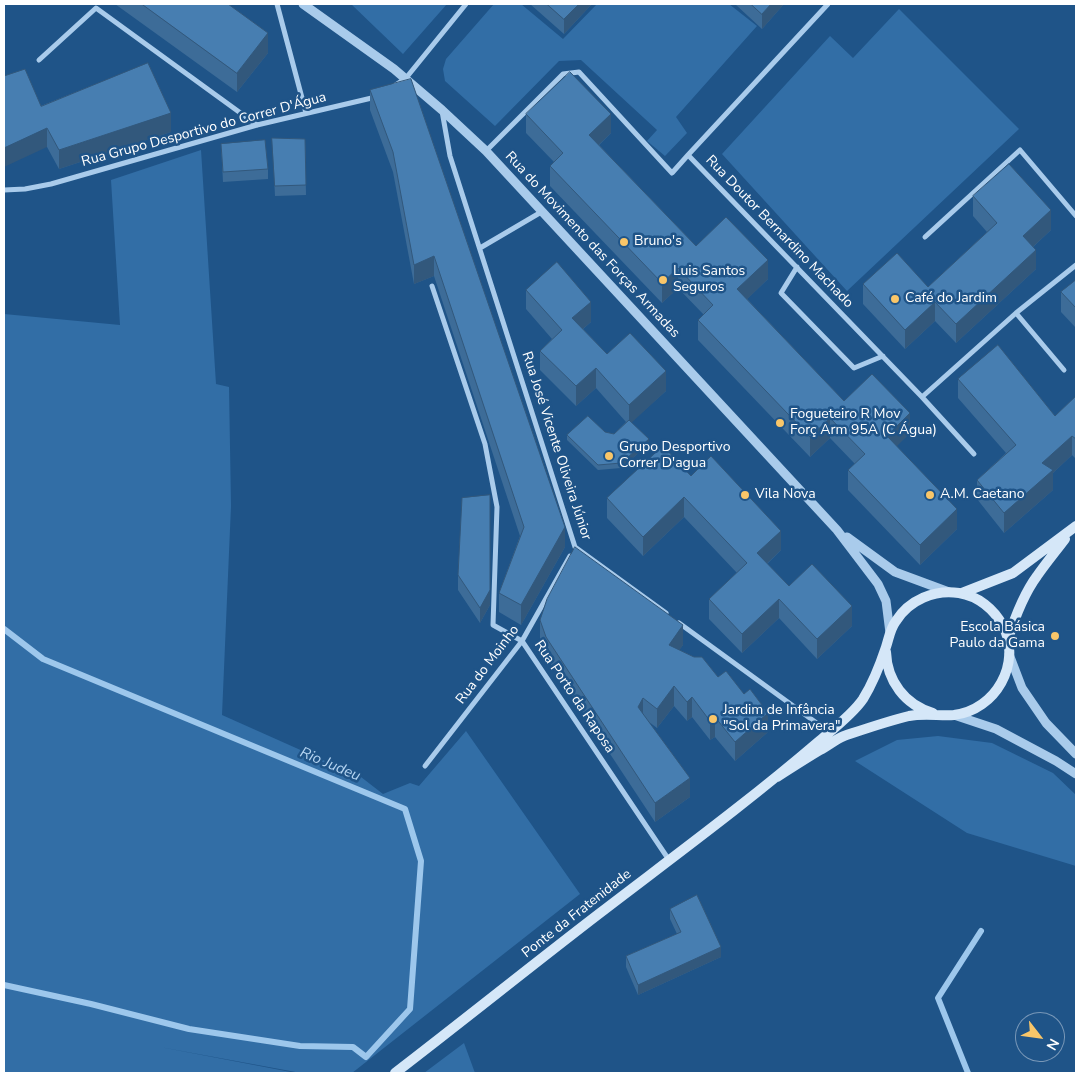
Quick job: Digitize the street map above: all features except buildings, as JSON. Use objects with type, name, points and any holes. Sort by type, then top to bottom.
[{"type":"main road","points":[[962,593],[1013,573],[1075,527]]},
{"type":"main road","points":[[1008,639],[1018,610],[1036,576],[1075,527]]},
{"type":"main road","points":[[936,593],[962,593],[974,597],[985,604],[1003,625],[1008,639],[1009,654],[1004,676],[993,695],[976,708],[954,715],[910,716],[841,738],[777,777],[861,702],[874,678],[890,633],[903,611],[912,603],[936,593]]},
{"type":"main road","points":[[886,646],[889,671],[901,694],[912,704],[925,711],[939,715]]},
{"type":"main road","name":"Ponte da Fratenidade","points":[[395,1073],[777,777]]},
{"type":"street","points":[[277,4],[306,113]]},
{"type":"street","name":"Rua do Movimento das Forças Armadas","points":[[302,4],[376,54],[406,78],[486,151],[837,530]]},
{"type":"street","points":[[391,87],[406,78],[466,4]]},
{"type":"street","name":"Rua Doutor Bernardino Machado","points":[[828,4],[688,154],[883,356],[974,454]]},
{"type":"street","points":[[40,60],[96,8],[257,125]]},
{"type":"street","points":[[486,151],[563,74],[579,72],[672,173],[688,154]]},
{"type":"street","name":"Rua Grupo Desportivo do Correr D'Água","points":[[4,190],[25,189],[51,184],[257,125],[376,97],[384,92]]},
{"type":"street","name":"Rua José Vicente Oliveira Júnior","points":[[442,110],[450,156],[575,546],[829,732]]},
{"type":"street","points":[[925,237],[1020,150],[1076,216]]},
{"type":"street","points":[[480,248],[543,211]]},
{"type":"street","points":[[922,397],[1016,313],[1076,265]]},
{"type":"street","points":[[796,267],[781,293],[854,368],[883,356]]},
{"type":"street","name":"Rua Porto da Raposa","points":[[432,286],[485,444],[498,507],[493,625],[522,641],[669,860]]},
{"type":"street","points":[[1016,313],[1064,370]]},
{"type":"street","points":[[837,530],[894,572],[949,592]]},
{"type":"street","points":[[837,530],[878,584],[886,601],[890,633]]},
{"type":"street","name":"Rua do Moinho","points":[[426,766],[522,641],[575,546]]},
{"type":"street","points":[[1009,654],[1022,688],[1046,723],[1076,754]]},
{"type":"street","points":[[954,715],[996,729],[1056,761],[1076,774]]},
{"type":"shaded area","points":[[351,4],[447,4],[403,54]]},
{"type":"shaded area","points":[[494,4],[521,4],[563,39],[597,4],[729,4],[757,26],[676,117],[687,133],[665,156],[647,141],[657,130],[581,60],[559,61],[495,126],[445,81],[443,69],[446,59]]},
{"type":"shaded area","points":[[899,9],[1019,129],[847,291],[722,154],[830,36],[853,58]]},
{"type":"shaded area","points":[[201,150],[216,384],[229,387],[231,506],[222,715],[361,777],[383,794],[410,783],[419,786],[466,731],[580,894],[352,1073],[301,1073],[160,1047],[296,1073],[4,1073],[4,314],[120,325],[111,180]]},
{"type":"shaded area","points":[[938,736],[992,743],[1053,773],[1076,795],[1076,866],[967,833],[855,761],[897,740]]},
{"type":"shaded area","points":[[464,1043],[475,1073],[424,1073]]},
{"type":"waterway","name":"Rio Judeu","points":[[4,629],[43,659],[405,809],[421,861],[410,1009],[366,1057],[353,1047],[300,1046],[189,1029],[91,1004],[4,985]]},
{"type":"waterway","points":[[968,1073],[938,998],[981,931]]},
{"type":"place","name":"Bruno's","points":[[624,242]]},
{"type":"place","name":"Luis Santos Seguros","points":[[663,280]]},
{"type":"place","name":"Café do Jardim","points":[[895,299]]},
{"type":"place","name":"Fogueteiro R Mov Forç Arm 95A (C Água)","points":[[780,423]]},
{"type":"place","name":"Grupo Desportivo Correr D'agua","points":[[609,456]]},
{"type":"place","name":"Vila Nova","points":[[745,495]]},
{"type":"place","name":"A.M. Caetano","points":[[930,495]]},
{"type":"place","name":"Escola Básica Paulo da Gama","points":[[1055,636]]},
{"type":"place","name":"Jardim de Infância \"Sol da Primavera\"","points":[[713,719]]}]
